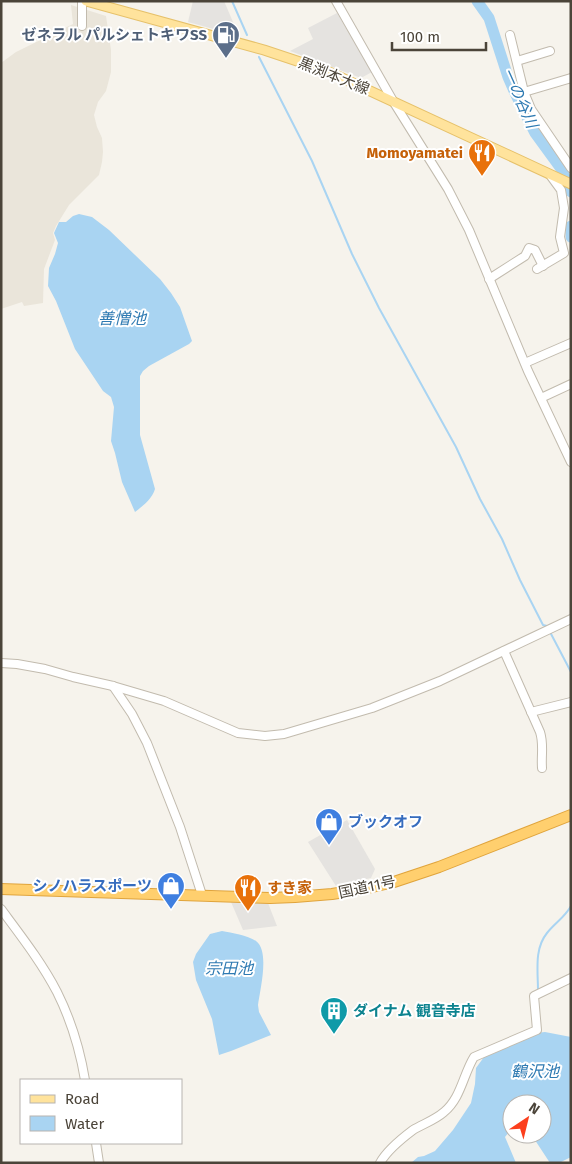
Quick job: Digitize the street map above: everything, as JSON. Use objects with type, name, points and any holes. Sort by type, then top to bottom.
[{"type":"highway","name":"国道11号","points":[[1,889],[270,898],[295,898],[332,894],[371,888],[424,873],[571,815]]},
{"type":"main road","name":"黒渕本大線","points":[[86,1],[239,43],[327,71],[571,184]]},
{"type":"street","points":[[82,1],[82,26]]},
{"type":"street","points":[[336,1],[393,101],[448,188],[469,230],[525,363],[571,462]]},
{"type":"street","points":[[510,35],[530,109],[571,168]]},
{"type":"street","points":[[517,61],[550,52]]},
{"type":"street","points":[[524,92],[571,78]]},
{"type":"street","points":[[489,279],[525,256],[529,248],[535,250],[540,268],[564,253],[560,237],[564,208],[561,190],[550,175]]},
{"type":"street","points":[[525,363],[571,343]]},
{"type":"street","points":[[541,398],[571,384]]},
{"type":"street","points":[[1,663],[27,665],[113,686],[164,701],[238,733],[265,736],[284,734],[372,708],[440,681],[571,618]]},
{"type":"street","points":[[504,651],[540,732],[543,742],[542,768]]},
{"type":"street","points":[[113,686],[132,714],[147,743],[180,827],[202,895]]},
{"type":"street","points":[[531,712],[571,702]]},
{"type":"street","points":[[1,909],[41,964],[57,992],[76,1041],[85,1079]]},
{"type":"street","points":[[380,1163],[385,1154],[413,1130],[445,1112],[457,1096],[474,1057],[537,1030],[534,996],[571,978]]},
{"type":"street","points":[[96,1144],[99,1163]]},
{"type":"shaded area","points":[[193,1],[224,1],[239,36],[188,22]]},
{"type":"shaded area","points":[[71,5],[106,16],[111,50],[111,72],[106,91],[98,102],[94,115],[102,138],[102,162],[99,175],[69,205],[53,233],[55,240],[44,269],[43,303],[24,306],[22,302],[1,309],[1,63],[16,52],[73,24]]},
{"type":"shaded area","points":[[337,13],[372,72],[361,78],[290,51],[313,39],[308,28]]},
{"type":"shaded area","points":[[347,820],[375,869],[371,878],[336,886],[308,842]]},
{"type":"shaded area","points":[[231,902],[268,903],[277,926],[243,930]]},
{"type":"water","name":"善憎池","points":[[79,214],[92,217],[109,230],[160,279],[180,307],[192,341],[149,366],[140,376],[140,435],[155,489],[144,505],[135,512],[122,482],[111,441],[114,407],[111,397],[103,391],[75,349],[48,286],[49,268],[58,243],[54,233],[59,222],[66,222]]},
{"type":"water","name":"宗田池","points":[[222,931],[248,937],[256,941],[260,946],[263,971],[258,1005],[259,1012],[271,1035],[219,1055],[212,1019],[196,980],[193,962],[196,954],[210,934]]},
{"type":"water","name":"鶴沢池","points":[[545,1032],[571,1037],[571,1157],[559,1163],[550,1163],[538,1144],[552,1144],[552,1094],[502,1094],[502,1144],[508,1144],[516,1163],[411,1163],[418,1157],[435,1151],[453,1130],[471,1103],[476,1068],[484,1057],[536,1033]]},
{"type":"waterway","points":[[232,1],[247,35]]},
{"type":"waterway","name":"一の谷川","points":[[477,1],[489,18],[515,93],[535,133],[562,170],[571,192]]},
{"type":"waterway","points":[[259,57],[312,161],[352,254],[379,308],[456,447],[480,499],[502,539],[520,580],[543,625],[547,626]]},
{"type":"waterway","name":"一の谷川","points":[[571,226],[571,237]]},
{"type":"waterway","points":[[550,632],[571,672]]},
{"type":"waterway","points":[[538,991],[538,953],[540,946],[547,933],[571,906]]},
{"type":"place","name":"ゼネラル パルシェトキワSS","points":[[226,59]]},
{"type":"place","name":"Momoyamatei","points":[[482,177]]},
{"type":"place","name":"ブックオフ","points":[[329,846]]},
{"type":"place","name":"シノハラスポーツ","points":[[171,910]]},
{"type":"place","name":"すき家","points":[[248,912]]},
{"type":"place","name":"ダイナム 観音寺店","points":[[334,1035]]}]
